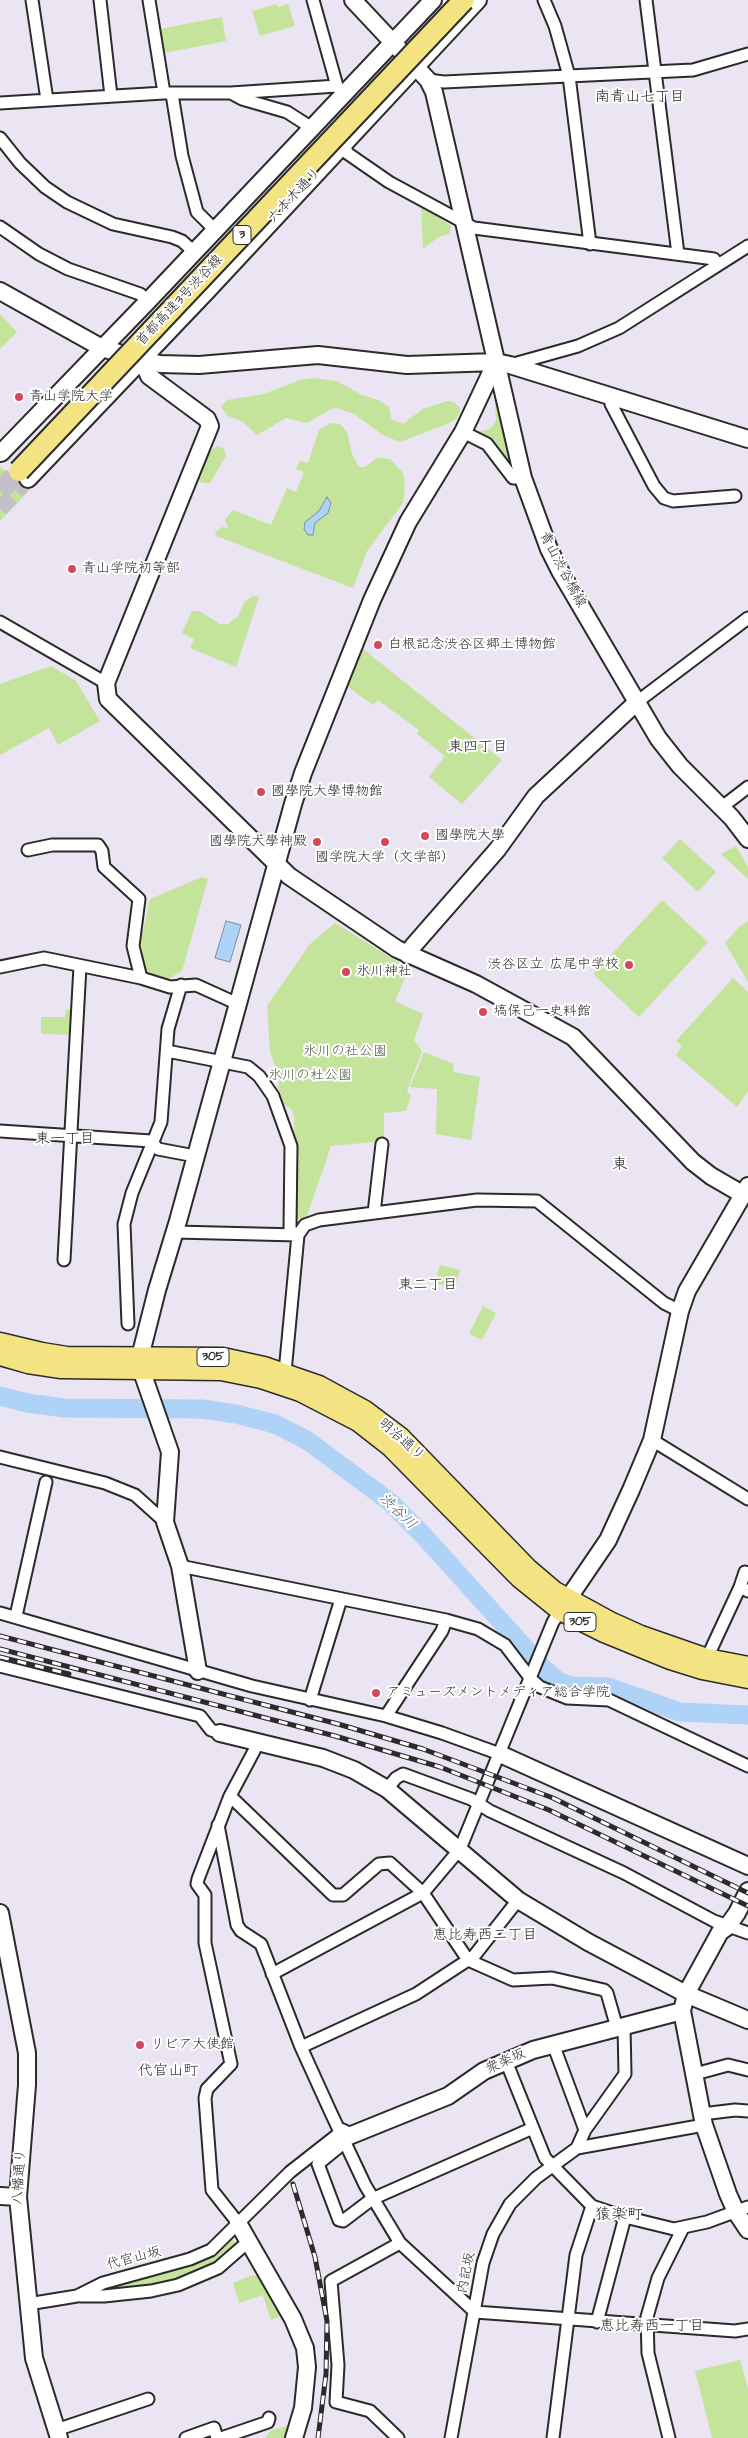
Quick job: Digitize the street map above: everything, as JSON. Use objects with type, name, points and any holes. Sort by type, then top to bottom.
[{"type":"highway","name":"首都高速3号渋谷線","points":[[15,466],[464,0]]},
{"type":"highway","name":"首都高速3号渋谷線","points":[[15,466],[432,1]]},
{"type":"main road","name":"明治通り","points":[[0,1342],[67,1356],[241,1374],[300,1392],[339,1411],[369,1430],[395,1452],[519,1578],[564,1605],[604,1633],[670,1660],[702,1670],[748,1679]]},
{"type":"main road","name":"明治通り","points":[[0,1356],[28,1364],[61,1369],[223,1358],[284,1372],[336,1393],[383,1423],[412,1447],[528,1568],[555,1591],[564,1605],[707,1658],[748,1666]]},
{"type":"street","points":[[32,0],[46,100]]},
{"type":"street","points":[[100,0],[111,96]]},
{"type":"street","points":[[149,0],[182,156],[197,212],[215,230]]},
{"type":"street","points":[[313,0],[340,90]]},
{"type":"street","points":[[353,0],[428,80],[444,82],[693,70],[748,54]]},
{"type":"street","points":[[15,466],[102,348],[312,128],[340,90],[398,48],[454,0]]},
{"type":"street","points":[[398,48],[416,46],[459,0]]},
{"type":"street","name":"六本木通り","points":[[15,466],[142,360],[478,0]]},
{"type":"street","points":[[544,0],[555,26],[569,76],[590,244]]},
{"type":"street","points":[[646,0],[678,254]]},
{"type":"street","points":[[231,93],[242,99],[287,112],[312,128],[332,128],[398,48],[432,1]]},
{"type":"street","name":"青山渋谷橋線","points":[[428,80],[434,92],[471,255],[503,364],[523,478],[540,528],[560,571],[637,702],[672,757],[722,807],[748,838]]},
{"type":"street","points":[[0,103],[168,93],[340,90]]},
{"type":"street","points":[[0,138],[20,162],[45,187],[67,202],[113,224],[172,236],[182,241],[194,252]]},
{"type":"street","points":[[344,142],[347,153],[389,182],[463,223],[487,232],[714,259],[717,264]]},
{"type":"street","points":[[0,227],[39,254],[68,269],[140,294],[148,301]]},
{"type":"street","points":[[0,292],[102,348],[160,364],[198,365],[318,355],[407,365],[503,364],[578,346],[620,328],[717,264],[748,246]]},
{"type":"street","points":[[120,354],[165,310],[216,282]]},
{"type":"street","points":[[142,360],[149,376],[207,419],[210,426],[106,683],[106,695],[111,703],[289,876],[408,955],[476,984],[574,1037],[693,1162],[712,1176],[746,1191],[687,1291],[680,1311],[652,1440],[608,1540],[564,1605],[539,1657],[460,1849],[423,1893],[272,1974]]},
{"type":"street","points":[[503,364],[748,439]]},
{"type":"street","points":[[198,1671],[180,1566],[166,1522],[171,1457],[141,1363],[157,1290],[175,1232],[303,774],[372,600],[408,522],[503,364]]},
{"type":"street","points":[[612,396],[611,404],[654,486],[664,498],[673,502],[735,496]]},
{"type":"street","points":[[463,432],[487,444],[513,478],[523,478]]},
{"type":"street","points":[[408,955],[413,946],[497,850],[536,796],[637,702],[748,618]]},
{"type":"street","points":[[0,622],[106,683]]},
{"type":"street","points":[[722,807],[748,787]]},
{"type":"street","points":[[28,850],[52,845],[98,845],[102,851],[104,867],[139,898],[133,946],[141,978]]},
{"type":"street","points":[[0,967],[44,958],[141,978],[170,987],[196,985],[238,1004]]},
{"type":"street","points":[[64,1260],[80,966]]},
{"type":"street","points":[[128,1324],[124,1224],[132,1193],[161,1122],[168,1029],[181,985]]},
{"type":"street","points":[[167,1051],[252,1068],[272,1096],[291,1146],[290,1228],[296,1235]]},
{"type":"street","points":[[0,1132],[151,1141],[158,1149],[195,1156]]},
{"type":"street","points":[[374,1213],[382,1144]]},
{"type":"street","points":[[284,1372],[296,1235],[305,1224],[319,1220],[477,1200],[537,1201],[664,1303],[680,1311]]},
{"type":"street","points":[[175,1232],[296,1235]]},
{"type":"street","points":[[652,1440],[748,1499]]},
{"type":"street","points":[[0,1457],[105,1483],[128,1492],[135,1495],[166,1522]]},
{"type":"street","points":[[16,1616],[46,1482]]},
{"type":"street","points":[[180,1566],[446,1620],[478,1629],[505,1645],[540,1687],[567,1698],[610,1700],[748,1766]]},
{"type":"street","points":[[707,1658],[744,1589],[745,1572]]},
{"type":"street","points":[[310,1700],[341,1599]]},
{"type":"street","points":[[0,1613],[16,1616],[198,1671],[310,1700],[386,1716],[500,1754],[748,1866]]},
{"type":"street","points":[[386,1716],[442,1631],[446,1620]]},
{"type":"street","points":[[0,1666],[200,1716],[211,1730],[339,1763],[387,1789],[518,1900],[588,1942],[686,1994],[748,2020]]},
{"type":"street","points":[[257,1742],[230,1796],[198,1884],[205,1895],[205,1943],[231,2064],[207,2089],[205,2098],[212,2190],[238,2223],[249,2241],[293,2319],[305,2348],[307,2367],[303,2408],[294,2438]]},
{"type":"street","points":[[387,1789],[396,1778],[403,1774],[471,1799],[624,1873],[727,1927],[748,1933]]},
{"type":"street","points":[[230,1796],[333,1895],[343,1895],[379,1864],[390,1863],[423,1893],[468,1960],[514,1980],[552,1978],[604,1990],[620,2027],[625,2074],[585,2130],[577,2148]]},
{"type":"street","points":[[218,1825],[237,1925],[241,1931],[261,1944],[301,2047],[372,2199],[400,2243],[475,2312],[735,2331],[748,2329]]},
{"type":"street","points":[[748,1891],[737,1913],[727,1927],[720,1932],[686,1994],[682,2011],[703,2120],[715,2160],[742,2210],[748,2230]]},
{"type":"street","points":[[301,2047],[416,1994],[474,1956],[518,1900]]},
{"type":"street","name":"八幡通り","points":[[0,1913],[27,2053],[27,2085],[18,2197],[28,2304],[36,2367],[58,2434]]},
{"type":"street","name":"衆楽坂","points":[[343,2137],[448,2096],[484,2071],[506,2061],[553,2044],[682,2011]]},
{"type":"street","points":[[553,2044],[585,2130]]},
{"type":"street","points":[[506,2061],[545,2158],[592,2206],[625,2217],[674,2229],[742,2210]]},
{"type":"street","points":[[695,2074],[728,2065],[748,2070]]},
{"type":"street","points":[[577,2148],[703,2120],[735,2110],[748,2111]]},
{"type":"street","points":[[343,2137],[318,2164],[339,2220],[344,2221],[372,2199],[533,2128]]},
{"type":"street","name":"代官山坂","points":[[28,2304],[77,2296],[103,2283],[201,2255],[220,2243],[290,2172],[343,2137]]},
{"type":"street","name":"内記坂","points":[[451,2438],[483,2263],[500,2220],[521,2192],[577,2148]]},
{"type":"street","points":[[0,2196],[18,2197]]},
{"type":"street","points":[[553,2438],[576,2255],[592,2206]]},
{"type":"street","points":[[597,2322],[625,2217]]},
{"type":"street","points":[[670,2438],[648,2352],[647,2324],[651,2300],[658,2278],[683,2228]]},
{"type":"street","points":[[77,2296],[151,2292],[178,2285],[218,2268],[249,2241]]},
{"type":"street","points":[[398,2438],[370,2411],[336,2402],[338,2365],[331,2281],[400,2243]]},
{"type":"street","points":[[58,2434],[148,2399]]},
{"type":"street","points":[[186,2438],[214,2428],[221,2438],[268,2422],[270,2418]]},
{"type":"green space","points":[[277,4],[278,7],[288,4],[295,26],[260,36],[252,11]]},
{"type":"green space","points":[[222,17],[226,41],[164,53],[160,29]]},
{"type":"green space","points":[[421,206],[451,226],[450,233],[437,238],[423,249]]},
{"type":"green space","points":[[0,314],[17,332],[0,349]]},
{"type":"green space","points":[[313,378],[337,381],[362,395],[378,400],[389,407],[391,419],[403,424],[423,409],[447,401],[454,402],[460,408],[460,412],[456,419],[447,424],[400,442],[383,435],[354,414],[337,408],[331,409],[307,423],[286,418],[257,435],[242,421],[228,416],[221,407],[227,400],[264,394],[300,380]]},
{"type":"green space","points":[[495,402],[510,462],[506,464],[479,432],[491,428],[496,421]]},
{"type":"green space","points":[[331,423],[340,424],[347,432],[352,454],[359,467],[365,467],[377,458],[390,459],[403,473],[405,486],[403,503],[367,551],[353,588],[216,536],[215,533],[222,527],[228,528],[225,520],[233,510],[271,525],[287,488],[296,492],[304,472],[296,469],[300,461],[308,463],[319,430]]},
{"type":"green space","points":[[217,446],[224,448],[226,456],[210,483],[202,483],[198,479],[200,472],[209,452]]},
{"type":"green space","points":[[0,466],[28,492],[0,521]]},
{"type":"green space","points":[[253,596],[259,597],[236,667],[190,648],[194,639],[182,633],[192,611],[200,611],[219,624],[228,624],[238,616],[244,602]]},
{"type":"green space","points":[[363,649],[502,760],[462,804],[429,777],[445,756],[417,734],[419,730],[378,700],[373,705],[348,687]]},
{"type":"green space","points":[[51,666],[76,681],[100,721],[58,745],[49,728],[0,755],[0,684]]},
{"type":"green space","points":[[680,839],[716,872],[698,892],[662,858]]},
{"type":"green space","points":[[736,846],[748,867],[748,879],[721,854]]},
{"type":"green space","points":[[202,877],[208,879],[182,971],[168,979],[145,972],[141,941],[150,899]]},
{"type":"green space","points":[[662,900],[708,942],[639,1017],[593,974]]},
{"type":"green space","points":[[748,921],[748,982],[725,943],[738,928]]},
{"type":"green space","name":"氷川の社公園","points":[[335,923],[409,969],[395,1001],[423,1014],[414,1040],[422,1051],[407,1091],[411,1096],[406,1111],[384,1113],[384,1141],[331,1146],[306,1219],[295,1218],[294,1116],[292,1110],[284,1104],[278,1086],[280,1079],[270,1052],[267,1006],[310,944]]},
{"type":"green space","points":[[733,978],[748,992],[748,1091],[737,1107],[676,1055],[682,1046],[676,1041]]},
{"type":"green space","points":[[66,1010],[74,1010],[74,1035],[41,1034],[41,1017],[65,1017]]},
{"type":"green space","points":[[424,1052],[454,1064],[453,1072],[480,1077],[471,1140],[436,1134],[437,1089],[410,1087]]},
{"type":"green space","points":[[440,1265],[460,1270],[455,1288],[435,1283]]},
{"type":"green space","points":[[483,1306],[496,1313],[482,1340],[469,1334]]},
{"type":"green space","points":[[232,2238],[237,2246],[208,2269],[164,2285],[104,2292],[103,2287],[222,2246]]},
{"type":"green space","points":[[252,2275],[259,2277],[280,2314],[278,2317],[271,2320],[263,2295],[239,2303],[233,2283]]},
{"type":"green space","points":[[740,2360],[748,2388],[748,2438],[712,2438],[695,2371]]},
{"type":"green space","points":[[292,2425],[287,2438],[265,2438],[272,2430]]},
{"type":"water","points":[[327,497],[331,503],[328,513],[315,523],[313,535],[308,535],[304,529],[305,522],[319,511]]},
{"type":"water","points":[[226,921],[241,925],[230,962],[215,958]]},
{"type":"waterway","name":"渋谷川","points":[[0,1396],[27,1403],[65,1408],[202,1409],[236,1414],[275,1424],[308,1441],[390,1502],[422,1534],[545,1670],[558,1681],[571,1686],[608,1687],[680,1712],[748,1715]]},
{"type":"tunnel","points":[[0,491],[19,471]]},
{"type":"tunnel","points":[[0,509],[28,479]]},
{"type":"railway","points":[[0,1636],[338,1724],[423,1749],[553,1798],[748,1893]]},
{"type":"railway","points":[[0,1649],[335,1736],[440,1767],[549,1810],[748,1906]]},
{"type":"railway","points":[[0,1657],[69,1674]]},
{"type":"railway","points":[[293,2184],[315,2257],[327,2321],[326,2374],[318,2438]]},
{"type":"place","name":"青山学院大学","points":[[19,397]]},
{"type":"place","name":"青山学院初等部","points":[[72,569]]},
{"type":"place","name":"白根記念渋谷区郷土博物館","points":[[378,645]]},
{"type":"place","name":"國學院大學博物館","points":[[261,792]]},
{"type":"place","name":"國學院大學","points":[[425,836]]},
{"type":"place","name":"國學院大學神殿","points":[[317,842]]},
{"type":"place","name":"國学院大学（文学部）","points":[[385,842]]},
{"type":"place","name":"渋谷区立 広尾中学校","points":[[629,965]]},
{"type":"place","name":"氷川神社","points":[[346,972]]},
{"type":"place","name":"塙保己一史料館","points":[[483,1012]]},
{"type":"place","name":"アミューズメントメディア総合学院","points":[[376,1693]]},
{"type":"place","name":"リビア大使館","points":[[140,2045]]},
{"type":"district","name":"南青山七丁目","points":[[640,98]]},
{"type":"district","name":"東四丁目","points":[[478,748]]},
{"type":"district","name":"東一丁目","points":[[65,1140]]},
{"type":"district","name":"東","points":[[620,1166]]},
{"type":"district","name":"東二丁目","points":[[428,1286]]},
{"type":"district","name":"恵比寿西二丁目","points":[[485,1936]]},
{"type":"district","name":"代官山町","points":[[168,2072]]},
{"type":"district","name":"猿楽町","points":[[619,2216]]},
{"type":"district","name":"恵比寿西一丁目","points":[[652,2327]]},
{"type":"park label","name":"氷川の杜公園","points":[[310,1076]]}]
